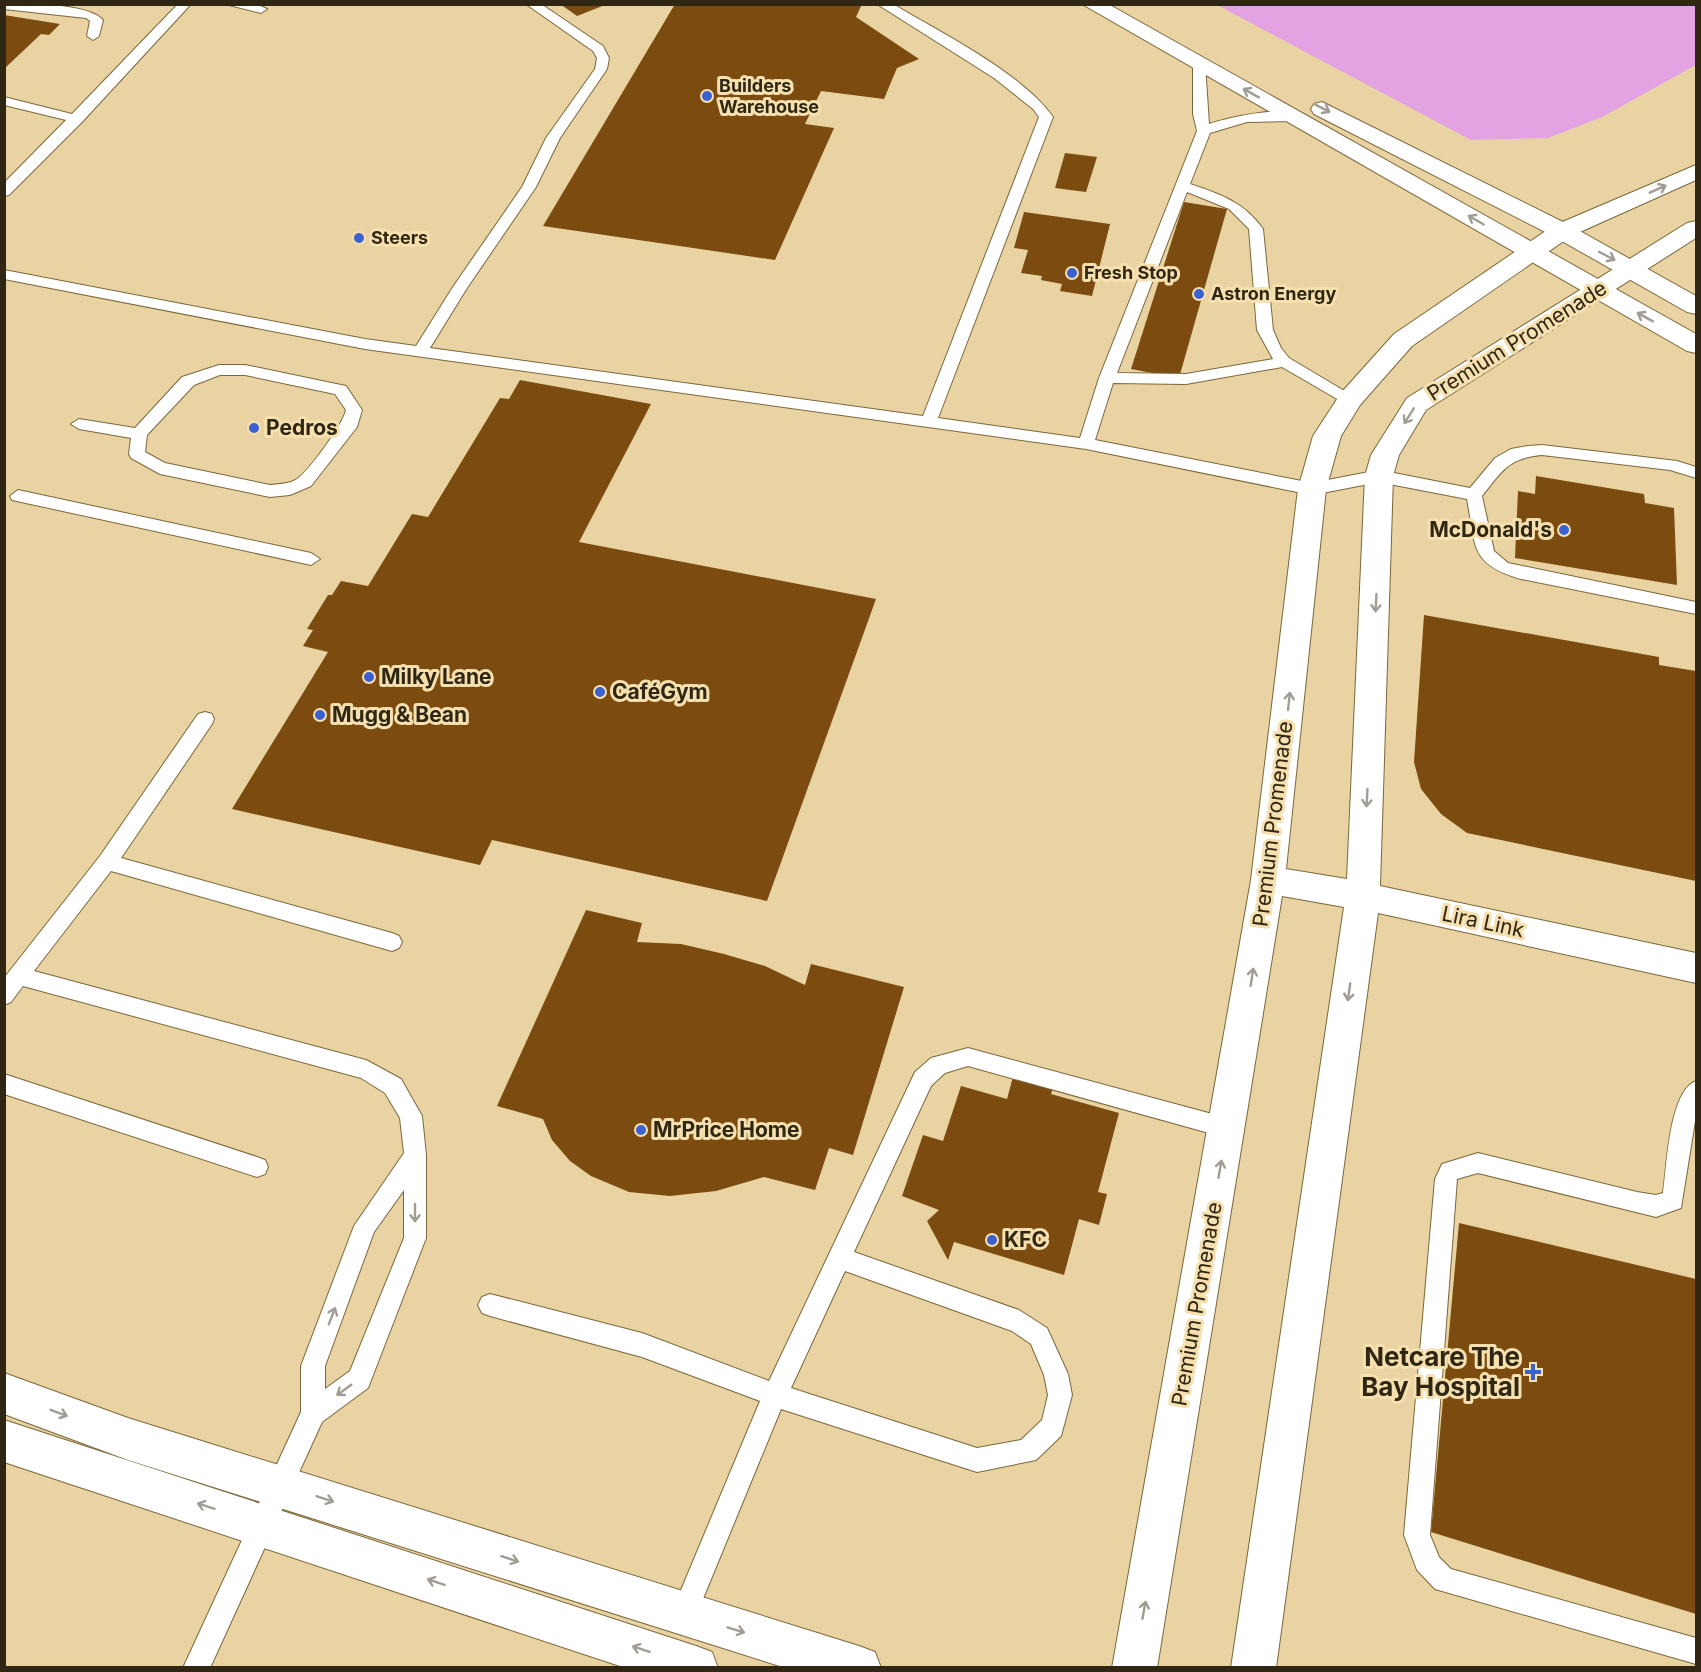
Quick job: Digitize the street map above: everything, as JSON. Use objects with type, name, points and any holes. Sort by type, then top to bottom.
[{"type":"street","points":[[1092,4],[1696,345]]},
{"type":"street","points":[[1120,4],[1562,231],[1696,306]]},
{"type":"street","name":"Premium Promenade","points":[[1134,1668],[1268,880],[1312,489],[1327,436],[1350,399],[1403,340],[1562,231],[1696,172]]},
{"type":"street","name":"Premium Promenade","points":[[1253,1668],[1363,896],[1379,476],[1385,455],[1416,404],[1596,290],[1634,270],[1696,228]]},
{"type":"street","name":"Lira Link","points":[[1268,880],[1363,896],[1696,968]]},
{"type":"street","points":[[4,1393],[129,1439],[859,1668]]},
{"type":"street","points":[[4,1441],[696,1668]]},
{"type":"lane","points":[[4,192],[77,119],[185,4]]},
{"type":"lane","points":[[231,4],[261,9]]},
{"type":"lane","points":[[422,351],[460,287],[529,187],[553,138],[602,69],[603,58],[598,49],[532,4]]},
{"type":"lane","points":[[884,4],[957,48],[1026,95],[1036,102],[1046,117],[929,421]]},
{"type":"lane","points":[[4,5],[89,15],[97,20],[93,36]]},
{"type":"lane","points":[[1086,444],[1107,378],[1204,131],[1200,114],[1199,64]]},
{"type":"lane","points":[[4,101],[77,119]]},
{"type":"lane","points":[[1204,131],[1224,121],[1247,117],[1293,117]]},
{"type":"lane","points":[[1183,186],[1239,207],[1248,215],[1256,229],[1262,267],[1265,330],[1284,362],[1350,399]]},
{"type":"lane","points":[[4,274],[365,344],[422,351],[450,358],[1086,444],[1312,489],[1379,476],[1474,495]]},
{"type":"lane","points":[[1107,378],[1186,379],[1284,362]]},
{"type":"lane","points":[[219,370],[245,370],[340,390],[354,410],[351,423],[305,482],[290,489],[270,491],[160,468],[137,454],[140,434],[188,381],[219,370]]},
{"type":"lane","points":[[79,424],[140,434]]},
{"type":"lane","points":[[1696,473],[1671,465],[1542,450],[1521,451],[1504,457],[1474,495],[1486,554],[1502,567],[1521,573],[1696,608]]},
{"type":"lane","points":[[18,496],[311,559]]},
{"type":"lane","points":[[4,996],[107,862],[206,719]]},
{"type":"lane","points":[[107,862],[392,942]]},
{"type":"lane","points":[[18,976],[366,1070],[393,1086],[411,1116],[415,1155],[415,1239],[359,1379],[313,1413]]},
{"type":"lane","points":[[684,1614],[775,1395],[922,1079],[939,1065],[968,1057],[1227,1128]]},
{"type":"lane","points":[[4,1084],[257,1167]]},
{"type":"lane","points":[[1696,1091],[1686,1112],[1672,1201],[1656,1206],[1637,1203],[1478,1163],[1450,1171],[1446,1179],[1417,1535],[1428,1564],[1444,1580],[1696,1651]]},
{"type":"lane","points":[[196,1668],[313,1413],[313,1366],[365,1226],[415,1155]]},
{"type":"lane","points":[[490,1305],[642,1345],[775,1395],[977,1460],[1027,1451],[1052,1427],[1060,1395],[1056,1374],[1039,1336],[1019,1322],[838,1258]]},
{"type":"shaded area","points":[[1217,5],[1696,5],[1696,65],[1602,117],[1548,138],[1471,140]]},
{"type":"building","points":[[560,4],[605,4],[605,5],[577,16]]},
{"type":"building","points":[[675,4],[862,4],[856,17],[919,59],[897,68],[884,99],[821,91],[805,124],[834,128],[775,260],[543,226]]},
{"type":"building","points":[[4,15],[60,24],[49,35],[41,34],[4,69]]},
{"type":"building","points":[[1065,153],[1097,157],[1086,192],[1055,188]]},
{"type":"building","points":[[1184,202],[1227,209],[1179,378],[1131,369]]},
{"type":"building","points":[[1024,212],[1110,224],[1092,296],[1060,291],[1062,284],[1041,280],[1042,276],[1021,273],[1028,250],[1014,248]]},
{"type":"building","points":[[520,380],[651,404],[579,542],[876,599],[767,901],[492,840],[480,865],[232,809],[328,652],[303,646],[313,630],[307,629],[328,595],[332,595],[341,581],[368,586],[412,514],[428,517],[500,398],[509,399]]},
{"type":"building","points":[[1536,476],[1644,494],[1645,503],[1674,508],[1677,585],[1515,558],[1518,491],[1535,494]]},
{"type":"building","points":[[1424,615],[1659,657],[1659,665],[1696,671],[1696,881],[1467,833],[1441,814],[1421,789],[1414,762]]},
{"type":"building","points":[[586,910],[642,923],[637,942],[681,944],[724,954],[765,966],[805,985],[811,964],[904,987],[853,1155],[829,1148],[815,1190],[764,1177],[716,1191],[670,1196],[629,1192],[591,1176],[570,1161],[552,1140],[543,1119],[497,1106]]},
{"type":"building","points":[[1014,1073],[1054,1085],[1051,1094],[1119,1113],[1098,1192],[1107,1194],[1099,1225],[1079,1219],[1064,1275],[954,1242],[948,1260],[927,1221],[939,1210],[902,1196],[923,1135],[943,1141],[961,1086],[1007,1099]]},
{"type":"building","points":[[1459,1223],[1696,1279],[1696,1614],[1431,1532]]},
{"type":"place","name":"Builders Warehouse","points":[[707,96]]},
{"type":"place","name":"Steers","points":[[359,238]]},
{"type":"place","name":"Fresh Stop","points":[[1072,273]]},
{"type":"place","name":"Astron Energy","points":[[1199,294]]},
{"type":"place","name":"Pedros","points":[[254,428]]},
{"type":"place","name":"McDonald's","points":[[1564,530]]},
{"type":"place","name":"Milky Lane","points":[[369,677]]},
{"type":"place","name":"CaféGym","points":[[600,692]]},
{"type":"place","name":"Mugg & Bean","points":[[320,715]]},
{"type":"place","name":"MrPrice Home","points":[[641,1130]]},
{"type":"place","name":"KFC","points":[[992,1240]]},
{"type":"place","name":"Netcare The Bay Hospital","points":[[1533,1372]]}]
